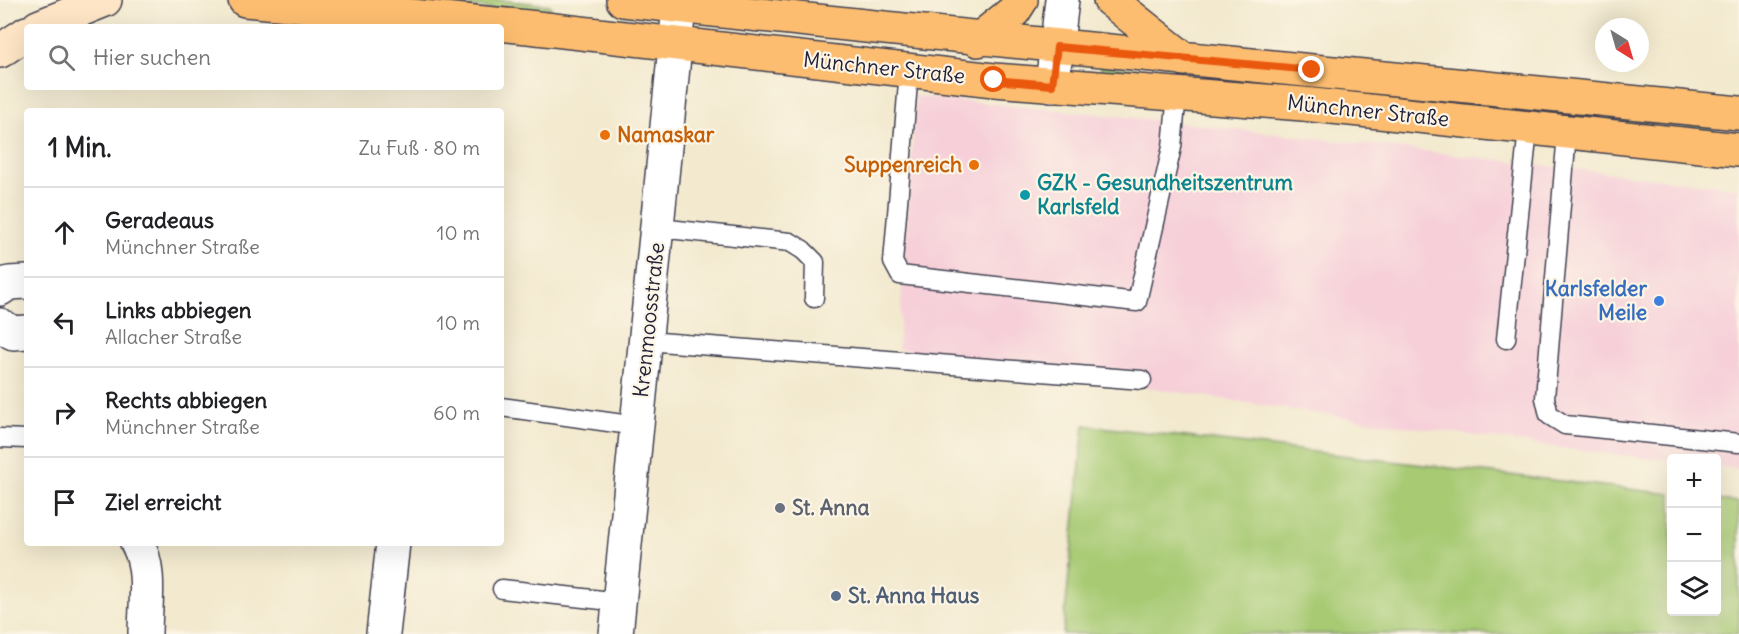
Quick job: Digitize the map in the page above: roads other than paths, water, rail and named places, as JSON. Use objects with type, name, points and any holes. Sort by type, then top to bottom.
[{"type":"main road","points":[[45,24],[105,0]]},
{"type":"main road","name":"Münchner Straße","points":[[245,0],[480,24]]},
{"type":"main road","name":"Münchner Straße","points":[[623,0],[978,40],[1739,113]]},
{"type":"main road","points":[[978,40],[1014,11],[1021,0]]},
{"type":"main road","points":[[1110,0],[1184,59]]},
{"type":"main road","name":"Münchner Straße","points":[[504,26],[909,71],[1052,85],[1303,104],[1739,150]]},
{"type":"main road","points":[[0,51],[24,35]]},
{"type":"street","points":[[1052,85],[1062,0]]},
{"type":"street","name":"Krenmoosstraße","points":[[616,634],[679,6]]},
{"type":"street","points":[[0,289],[9,282],[24,282]]},
{"type":"street","points":[[0,325],[13,333],[24,332]]},
{"type":"street","points":[[139,546],[142,552],[146,577],[145,634]]},
{"type":"street","points":[[383,634],[393,546]]},
{"type":"lane","points":[[909,71],[893,262],[900,275],[1137,302],[1172,147],[1177,94]]},
{"type":"lane","points":[[1506,339],[1528,129]]},
{"type":"lane","points":[[1567,133],[1545,398],[1549,415],[1565,425],[1739,443]]},
{"type":"lane","points":[[658,228],[790,242],[803,250],[815,262],[814,298]]},
{"type":"lane","points":[[647,341],[1142,380]]},
{"type":"lane","points":[[504,407],[638,426]]},
{"type":"lane","points":[[0,438],[24,439]]},
{"type":"lane","points":[[502,589],[620,602]]},
{"type":"place","name":"Namaskar","points":[[605,135]]},
{"type":"place","name":"Suppenreich","points":[[974,165]]},
{"type":"place","name":"GZK - Gesundheitszentrum Karlsfeld","points":[[1025,195]]},
{"type":"place","name":"Karlsfelder Meile","points":[[1659,301]]},
{"type":"place","name":"St. Anna","points":[[780,508]]},
{"type":"place","name":"St. Anna Haus","points":[[836,596]]}]
